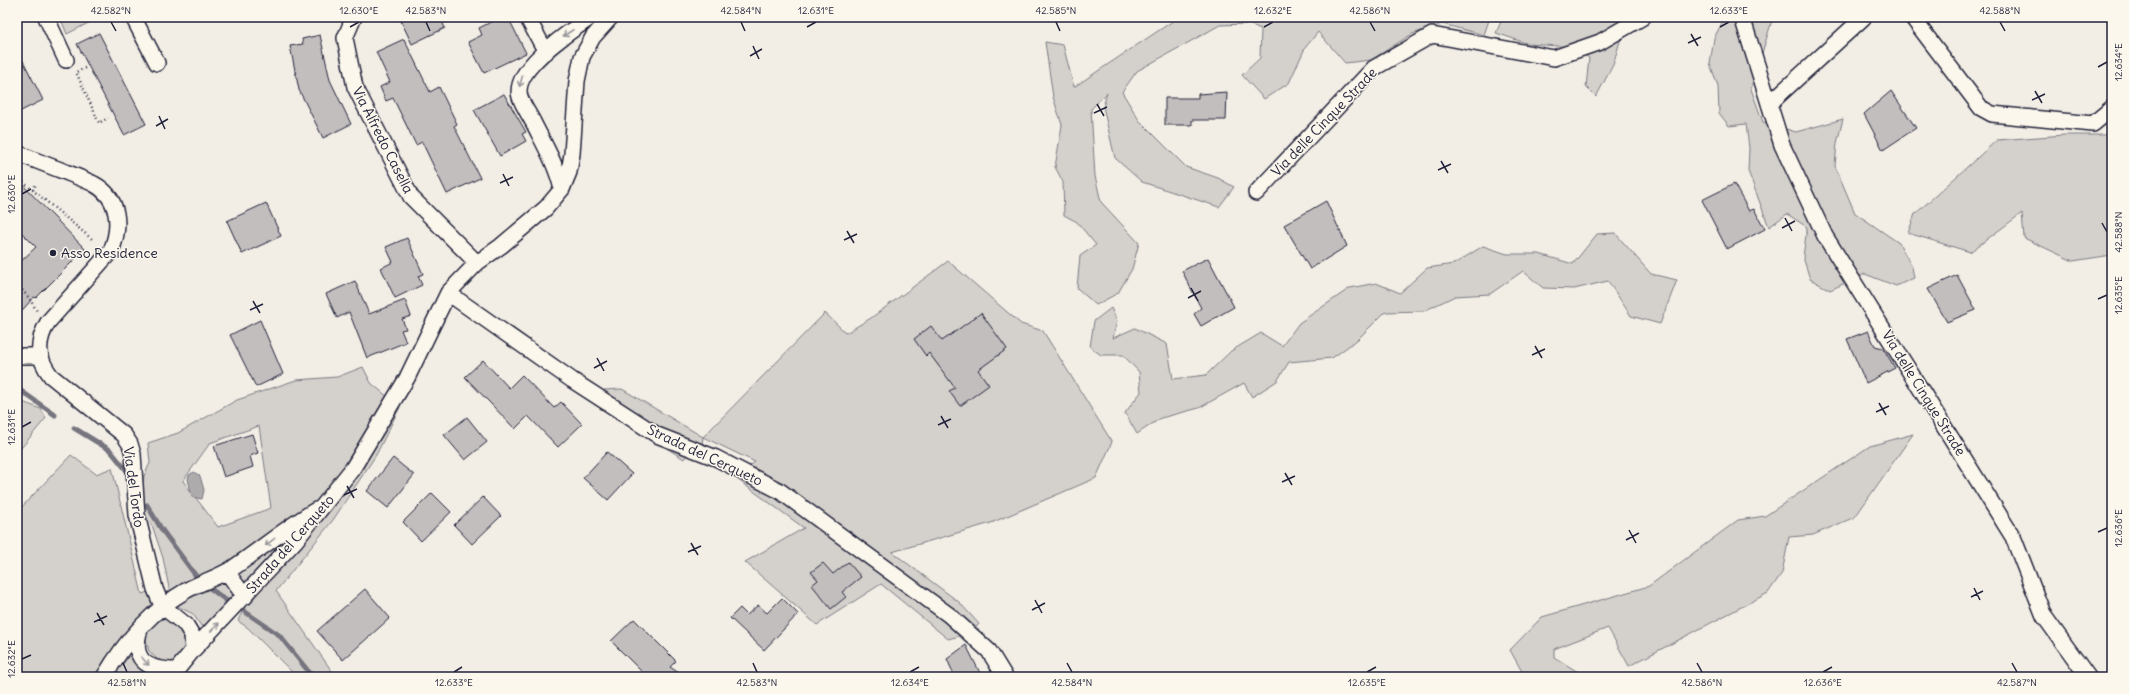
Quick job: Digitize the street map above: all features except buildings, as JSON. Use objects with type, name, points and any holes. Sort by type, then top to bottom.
[{"type":"street","points":[[46,17],[66,60]]},
{"type":"street","points":[[133,17],[157,62]]},
{"type":"street","name":"Via Alfredo Casella","points":[[354,17],[345,38],[355,87],[411,197],[477,263]]},
{"type":"street","points":[[528,17],[546,52]]},
{"type":"street","points":[[562,189],[553,161],[520,96],[519,83],[524,73],[563,35],[591,17]]},
{"type":"street","name":"Strada del Cerqueto","points":[[593,37],[597,17]]},
{"type":"street","name":"Strada del Cerqueto","points":[[174,673],[193,650],[245,597],[325,505],[353,468],[407,378],[448,293],[477,263],[501,246],[546,208],[562,189],[569,172],[572,154],[577,81],[582,57],[593,37],[611,17]]},
{"type":"street","name":"Via delle Cinque Strade","points":[[1256,193],[1374,68],[1432,35],[1554,58],[1600,42],[1643,17]]},
{"type":"street","name":"Via delle Cinque Strade","points":[[1742,17],[1782,145],[1825,236],[2013,537],[2044,616],[2088,677]]},
{"type":"street","points":[[1769,104],[1864,17]]},
{"type":"street","points":[[1912,17],[1980,108],[1992,114],[2093,124],[2112,108]]},
{"type":"street","points":[[17,153],[95,184],[106,194],[114,207],[118,222],[117,237],[111,251],[42,332],[39,344],[39,356],[17,356]]},
{"type":"street","name":"Strada del Cerqueto","points":[[448,293],[572,380],[657,435],[716,458],[780,491],[949,615],[989,651],[1005,677]]},
{"type":"street","name":"Via del Tordo","points":[[39,356],[44,367],[51,376],[124,435],[130,444],[133,454],[137,515],[155,589],[162,606]]},
{"type":"street","points":[[104,677],[114,659],[162,606],[187,590],[227,572],[256,553],[298,521],[325,505]]},
{"type":"street","points":[[227,572],[245,597]]},
{"type":"street","points":[[162,606],[186,625],[192,635],[193,650]]},
{"type":"street","points":[[140,629],[136,640],[138,651],[143,661],[151,668],[174,673]]},
{"type":"path","points":[[85,68],[76,72],[99,123],[108,118]]},
{"type":"path","points":[[17,177],[93,240]]},
{"type":"path","points":[[33,190],[36,184]]},
{"type":"path","points":[[17,284],[38,312],[50,321]]},
{"type":"shaded area","points":[[60,17],[100,17],[67,34]]},
{"type":"shaded area","points":[[1179,17],[1490,17],[1484,35],[1442,24],[1412,34],[1371,60],[1345,63],[1318,32],[1305,48],[1289,83],[1264,99],[1242,75],[1260,58],[1261,29],[1248,24],[1220,25],[1137,71],[1122,92],[1139,120],[1186,167],[1218,178],[1234,187],[1219,207],[1142,182],[1115,158],[1103,107],[1107,93],[1091,109],[1095,176],[1101,202],[1139,243],[1132,269],[1118,293],[1096,305],[1077,288],[1080,256],[1096,245],[1077,222],[1064,215],[1063,182],[1055,167],[1062,125],[1053,97],[1045,42],[1063,45],[1074,87]]},
{"type":"shaded area","points":[[1503,17],[1627,17],[1613,65],[1596,97],[1586,87],[1589,58],[1573,47],[1529,44],[1496,33]]},
{"type":"shaded area","points":[[1725,17],[1773,17],[1751,89],[1763,122],[1796,132],[1843,119],[1837,143],[1835,166],[1855,213],[1899,243],[1912,267],[1914,278],[1896,286],[1865,274],[1830,290],[1810,279],[1803,257],[1807,227],[1787,214],[1769,227],[1748,171],[1749,148],[1746,124],[1729,126],[1719,113],[1718,86],[1710,64],[1714,38]]},
{"type":"shaded area","points":[[2112,128],[2112,255],[2073,261],[2024,238],[2022,213],[1970,252],[1908,233],[1915,214],[1997,140],[2065,135],[2104,135]]},
{"type":"shaded area","points":[[1615,233],[1651,274],[1677,280],[1660,324],[1631,316],[1608,281],[1574,289],[1543,288],[1523,271],[1490,294],[1455,296],[1424,311],[1385,312],[1357,340],[1332,358],[1289,362],[1277,381],[1252,397],[1244,383],[1199,408],[1161,418],[1137,434],[1125,413],[1141,392],[1139,372],[1123,355],[1101,355],[1090,347],[1094,321],[1111,308],[1117,321],[1113,338],[1135,328],[1167,344],[1173,379],[1206,375],[1231,351],[1261,333],[1282,346],[1299,323],[1350,288],[1376,283],[1400,293],[1427,268],[1454,264],[1483,246],[1507,254],[1539,254],[1573,264],[1597,234]]},
{"type":"shaded area","points":[[948,261],[1021,324],[1043,331],[1112,442],[1096,478],[991,523],[892,552],[959,602],[979,624],[971,633],[948,639],[881,584],[817,625],[745,562],[804,528],[734,477],[755,462],[703,437],[825,313],[846,333],[871,318]]},
{"type":"shaded area","points":[[363,367],[371,383],[400,407],[376,455],[333,520],[276,591],[336,677],[297,677],[248,628],[238,621],[247,600],[205,632],[193,614],[175,605],[174,594],[169,588],[163,558],[153,528],[140,506],[144,476],[150,463],[148,443],[178,433],[237,400],[296,380],[337,377]],"holes":[[[259,426],[271,508],[218,527],[183,481],[210,443]]]},
{"type":"shaded area","points":[[622,389],[703,437],[700,458],[688,453],[684,459],[602,408],[604,390]]},
{"type":"shaded area","points":[[17,400],[41,409],[46,418],[17,453]]},
{"type":"shaded area","points":[[1913,434],[1855,517],[1813,535],[1789,537],[1782,573],[1768,593],[1629,666],[1608,628],[1554,649],[1554,657],[1586,677],[1525,677],[1510,650],[1542,617],[1649,586],[1738,520],[1765,516],[1870,446]]},
{"type":"shaded area","points":[[71,455],[96,474],[112,468],[142,594],[148,592],[153,603],[111,655],[96,677],[17,677],[17,512]]},
{"type":"shaded area","points":[[194,472],[200,476],[204,490],[202,499],[192,497],[188,479],[189,475]]},
{"type":"shaded area","points":[[163,619],[179,625],[186,636],[189,648],[181,660],[168,663],[158,660],[149,651],[145,636],[149,625]]},
{"type":"shaded area","points":[[129,656],[149,674],[165,676],[113,677]]},
{"type":"waterway","points":[[17,388],[55,415]]},
{"type":"waterway","points":[[74,428],[110,450],[127,471]]},
{"type":"waterway","points":[[147,505],[162,530],[196,576]]},
{"type":"waterway","points":[[211,589],[227,601]]},
{"type":"waterway","points":[[244,611],[279,635],[313,677]]},
{"type":"place","name":"Asso Residence","points":[[53,253]]}]
